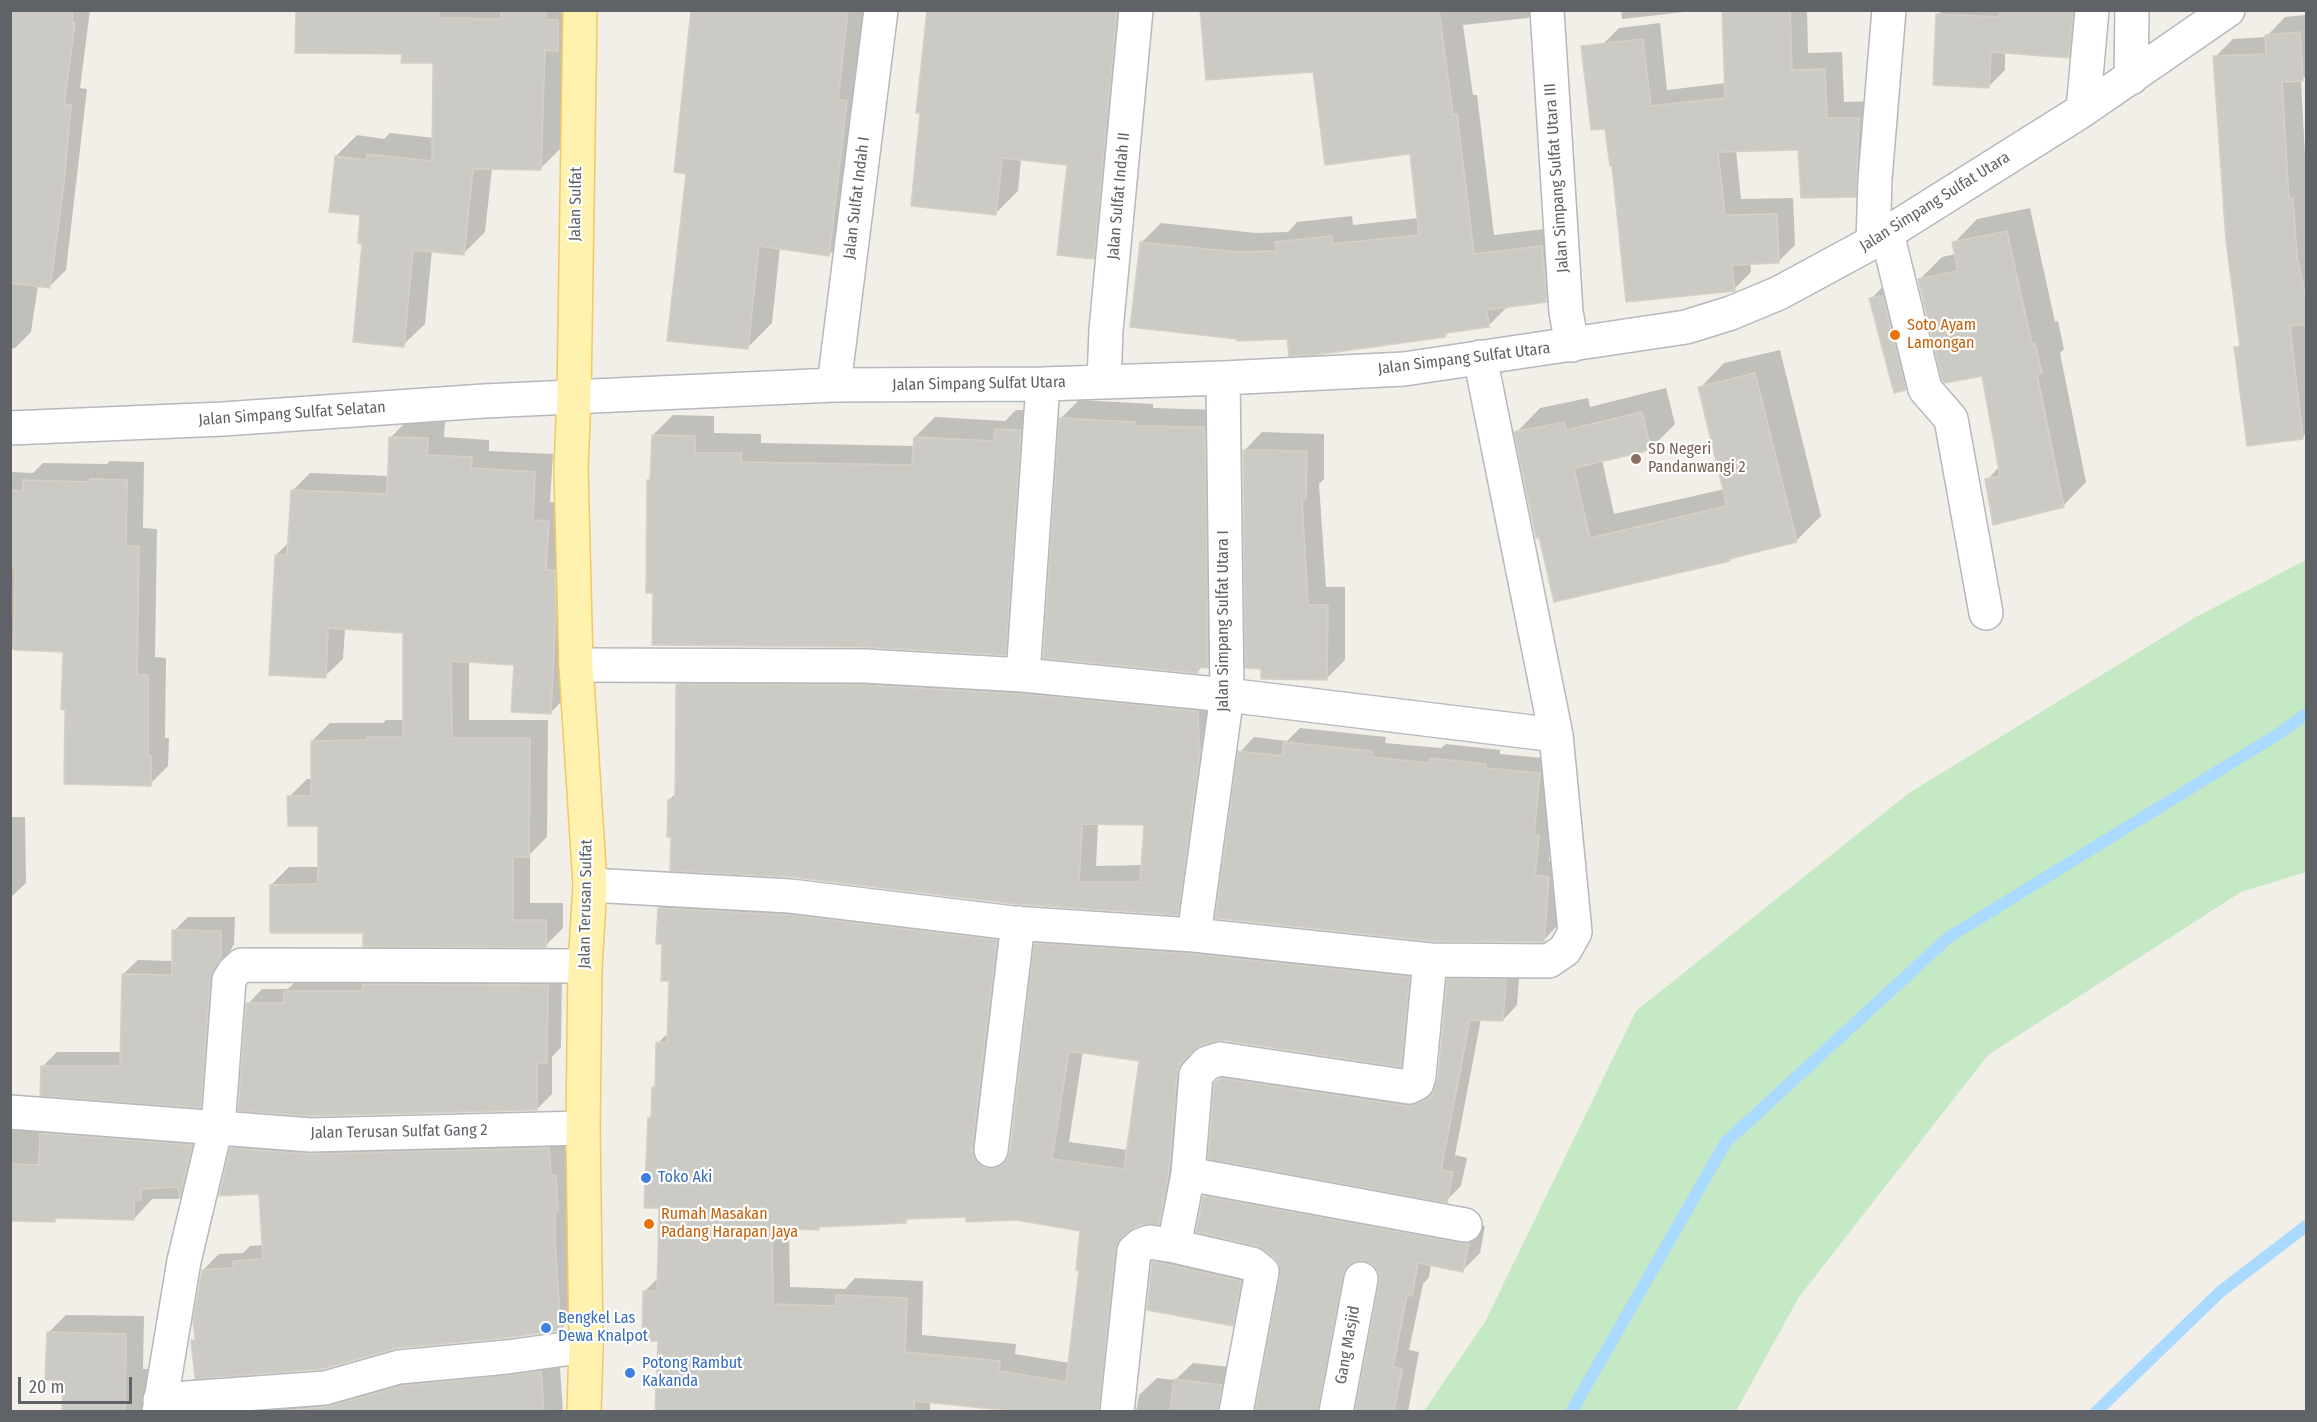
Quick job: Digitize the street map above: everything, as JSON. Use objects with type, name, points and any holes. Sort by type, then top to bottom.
[{"type":"main road","name":"Jalan Sulfat","points":[[574,397],[580,10]]},
{"type":"main road","name":"Jalan Terusan Sulfat","points":[[574,397],[571,468],[576,665],[590,885],[585,966],[583,1128],[586,1346],[584,1412]]},
{"type":"street","name":"Jalan Sulfat Indah I","points":[[834,386],[881,10]]},
{"type":"street","name":"Jalan Sulfat Indah II","points":[[1104,382],[1106,330],[1136,10]]},
{"type":"street","name":"Jalan Simpang Sulfat Utara III","points":[[1547,10],[1566,312],[1572,345]]},
{"type":"street","points":[[1889,10],[1875,179],[1880,237],[1925,389],[1951,419],[1986,613]]},
{"type":"street","points":[[2082,110],[2092,10]]},
{"type":"street","points":[[2131,78],[2132,10]]},
{"type":"street","name":"Jalan Simpang Sulfat Utara","points":[[574,397],[834,386],[1043,384],[1223,378],[1404,369],[1686,327],[1731,314],[1779,293],[1880,237],[2082,110],[2228,10]]},
{"type":"street","points":[[590,885],[790,896],[1018,923],[1194,935],[1430,960],[1549,961],[1565,950],[1575,932],[1556,735],[1480,357]]},
{"type":"street","name":"Jalan Simpang Sulfat Utara I","points":[[1194,935],[1227,695],[1223,378]]},
{"type":"street","points":[[1023,675],[1043,384]]},
{"type":"street","name":"Jalan Simpang Sulfat Selatan","points":[[10,428],[223,419],[574,397]]},
{"type":"street","points":[[576,665],[865,666],[1023,675],[1227,695],[1556,735]]},
{"type":"street","points":[[991,1150],[1018,923]]},
{"type":"street","points":[[1174,1246],[1188,1174],[1196,1075],[1201,1068],[1220,1059],[1409,1087],[1417,1083],[1419,1076],[1430,960]]},
{"type":"street","points":[[585,966],[242,965],[234,972],[229,980],[219,1114],[184,1261],[159,1406],[325,1388],[399,1367],[507,1357],[586,1346]]},
{"type":"street","name":"Jalan Terusan Sulfat Gang 2","points":[[10,1112],[311,1135],[583,1128]]},
{"type":"street","points":[[1188,1174],[1465,1225]]},
{"type":"street","points":[[1117,1412],[1134,1251],[1150,1242],[1252,1263],[1262,1272],[1236,1412]]},
{"type":"street","name":"Gang Masjid","points":[[1336,1412],[1360,1279]]},
{"type":"green space","points":[[2306,560],[2306,872],[2241,892],[1988,1055],[1799,1297],[1736,1411],[1424,1411],[1485,1322],[1636,1011],[1909,793],[2196,617]]},
{"type":"building","points":[[10,10],[73,10],[72,22],[75,23],[64,104],[71,105],[64,184],[50,288],[10,283]]},
{"type":"building","points":[[296,10],[439,10],[439,18],[501,19],[501,10],[546,10],[546,20],[558,20],[558,51],[545,50],[541,170],[473,169],[464,255],[413,250],[404,347],[353,342],[362,244],[358,243],[360,215],[329,212],[335,156],[366,160],[367,154],[432,161],[433,63],[401,63],[402,54],[295,53]]},
{"type":"building","points":[[691,10],[848,10],[838,99],[847,101],[829,256],[759,246],[748,349],[667,341],[686,174],[674,172]]},
{"type":"building","points":[[927,10],[1117,11],[1094,259],[1057,255],[1067,165],[1002,158],[996,215],[911,206],[920,113],[916,113]]},
{"type":"building","points":[[1200,10],[1439,10],[1453,115],[1457,114],[1474,254],[1542,246],[1547,302],[1487,310],[1489,327],[1445,333],[1445,337],[1314,355],[1289,356],[1287,339],[1237,341],[1237,339],[1130,327],[1140,242],[1235,252],[1277,251],[1275,242],[1332,236],[1333,244],[1419,235],[1410,154],[1325,165],[1313,72],[1206,80]]},
{"type":"building","points":[[1722,10],[1790,10],[1792,70],[1825,69],[1827,118],[1859,118],[1856,197],[1801,198],[1798,150],[1718,152],[1725,215],[1777,214],[1779,263],[1732,265],[1735,291],[1626,302],[1612,166],[1610,166],[1605,129],[1591,130],[1581,46],[1643,39],[1651,106],[1725,98]]},
{"type":"building","points":[[2000,10],[2073,10],[2069,58],[1991,52],[1989,88],[1933,85],[1936,14],[2000,17]]},
{"type":"building","points":[[2300,32],[2303,81],[2282,82],[2289,198],[2293,198],[2297,256],[2307,302],[2307,324],[2290,326],[2303,439],[2247,446],[2234,347],[2240,347],[2226,241],[2213,56],[2266,54],[2265,35]]},
{"type":"building","points":[[2007,231],[2032,344],[2035,344],[2042,373],[2037,374],[2064,507],[1993,525],[1985,479],[2000,476],[1982,376],[1945,383],[1942,380],[1918,279],[1958,271],[1952,242]]},
{"type":"building","points":[[1883,296],[1906,390],[1894,393],[1869,298]]},
{"type":"building","points":[[1755,373],[1797,542],[1729,559],[1730,561],[1554,602],[1539,537],[1536,538],[1514,432],[1564,422],[1566,430],[1642,412],[1651,450],[1574,468],[1590,538],[1727,506],[1698,387]]},
{"type":"building","points":[[1059,418],[1135,422],[1135,426],[1205,427],[1208,668],[1198,667],[1198,673],[1043,658]]},
{"type":"building","points":[[995,429],[1021,430],[1006,655],[865,647],[652,645],[653,593],[646,593],[647,480],[650,480],[652,435],[695,436],[695,453],[742,453],[741,462],[912,465],[914,437],[994,441]]},
{"type":"building","points":[[389,437],[428,438],[427,455],[472,457],[471,468],[535,472],[533,520],[549,521],[546,570],[555,570],[556,610],[551,714],[511,712],[514,665],[451,661],[452,738],[530,738],[529,857],[513,857],[513,920],[546,920],[546,947],[363,947],[363,933],[270,933],[270,885],[318,884],[318,826],[288,826],[287,796],[311,796],[311,741],[403,737],[403,633],[328,628],[326,678],[269,675],[275,555],[287,555],[291,490],[387,494]]},
{"type":"building","points":[[1243,450],[1307,451],[1306,499],[1302,499],[1308,605],[1328,605],[1327,680],[1261,679],[1261,669],[1245,668]]},
{"type":"building","points":[[90,479],[127,480],[126,546],[139,546],[137,675],[148,675],[148,756],[151,756],[151,786],[64,784],[65,710],[61,709],[63,652],[14,650],[15,568],[10,568],[10,490],[23,491],[23,480],[90,482]]},
{"type":"building","points":[[676,684],[864,685],[1022,694],[1198,711],[1199,747],[1201,747],[1178,915],[1015,904],[792,877],[670,871],[671,837],[667,837],[668,800],[675,800]],"holes":[[[1082,824],[1144,825],[1140,882],[1079,882]]]},
{"type":"building","points":[[1284,742],[1372,751],[1372,757],[1429,763],[1430,758],[1486,764],[1486,768],[1540,773],[1534,835],[1539,836],[1535,875],[1549,877],[1544,942],[1431,941],[1215,918],[1238,751],[1282,756]]},
{"type":"building","points":[[658,908],[788,915],[997,940],[972,1148],[974,1158],[980,1165],[988,1168],[999,1167],[1006,1161],[1010,1152],[1034,943],[1192,954],[1410,977],[1401,1067],[1222,1040],[1201,1045],[1182,1062],[1177,1073],[1169,1171],[1159,1225],[1145,1224],[1135,1227],[1122,1237],[1115,1249],[1099,1412],[1022,1412],[914,1401],[914,1412],[655,1412],[658,1341],[642,1341],[643,1291],[657,1291],[659,1208],[644,1208],[648,1118],[651,1118],[652,1087],[655,1087],[656,1042],[667,1043],[669,981],[661,981],[662,944],[656,944]],"holes":[[[1069,1051],[1139,1061],[1124,1169],[1052,1159]],[[966,1217],[966,1222],[1016,1220],[1080,1231],[1076,1270],[1079,1270],[1066,1382],[999,1371],[1000,1361],[905,1352],[907,1298],[836,1295],[836,1306],[773,1304],[772,1228],[819,1230],[819,1227],[906,1223],[906,1219]]]},
{"type":"building","points":[[172,930],[221,931],[221,959],[210,979],[201,1108],[40,1096],[41,1066],[120,1066],[122,974],[172,975]]},
{"type":"building","points":[[1447,979],[1506,979],[1503,1021],[1470,1020],[1441,1170],[1453,1172],[1447,1203],[1208,1159],[1214,1083],[1221,1078],[1406,1106],[1426,1100],[1432,1095],[1438,1078]]},
{"type":"building","points":[[363,984],[548,985],[547,1063],[537,1063],[537,1110],[311,1116],[238,1111],[246,1003],[284,1003],[284,991],[362,991]]},
{"type":"building","points":[[40,1133],[192,1145],[180,1198],[178,1187],[141,1189],[141,1200],[134,1200],[134,1220],[55,1218],[55,1222],[10,1221],[10,1164],[39,1165]]},
{"type":"building","points":[[230,1148],[311,1154],[549,1148],[551,1176],[556,1175],[558,1211],[555,1212],[555,1242],[561,1330],[505,1338],[397,1348],[322,1369],[195,1379],[191,1340],[195,1340],[193,1320],[202,1270],[233,1268],[233,1261],[263,1259],[259,1194],[219,1196]]},
{"type":"building","points":[[1203,1196],[1469,1243],[1463,1272],[1418,1263],[1412,1296],[1407,1295],[1393,1367],[1402,1369],[1394,1412],[1355,1412],[1379,1273],[1374,1265],[1364,1261],[1355,1261],[1347,1266],[1343,1276],[1318,1412],[1255,1412],[1280,1266],[1274,1257],[1257,1246],[1196,1232]]},
{"type":"building","points":[[1152,1261],[1241,1281],[1233,1326],[1147,1310]]},
{"type":"building","points":[[47,1332],[126,1334],[125,1412],[62,1412],[63,1380],[45,1380]]},
{"type":"building","points":[[541,1371],[544,1412],[272,1412],[330,1406],[402,1386]]},
{"type":"building","points":[[1174,1379],[1222,1385],[1218,1412],[1170,1412]]},
{"type":"waterway","points":[[1571,1412],[1726,1142],[1949,937],[2280,733],[2306,714]]},
{"type":"waterway","points":[[2096,1412],[2220,1292],[2306,1226]]},
{"type":"place","name":"Soto Ayam Lamongan","points":[[1895,335]]},
{"type":"place","name":"SD Negeri Pandanwangi 2","points":[[1636,459]]},
{"type":"place","name":"Toko Aki","points":[[646,1178]]},
{"type":"place","name":"Rumah Masakan Padang Harapan Jaya","points":[[649,1224]]},
{"type":"place","name":"Bengkel Las Dewa Knalpot","points":[[546,1328]]},
{"type":"place","name":"Potong Rambut Kakanda","points":[[630,1373]]}]
